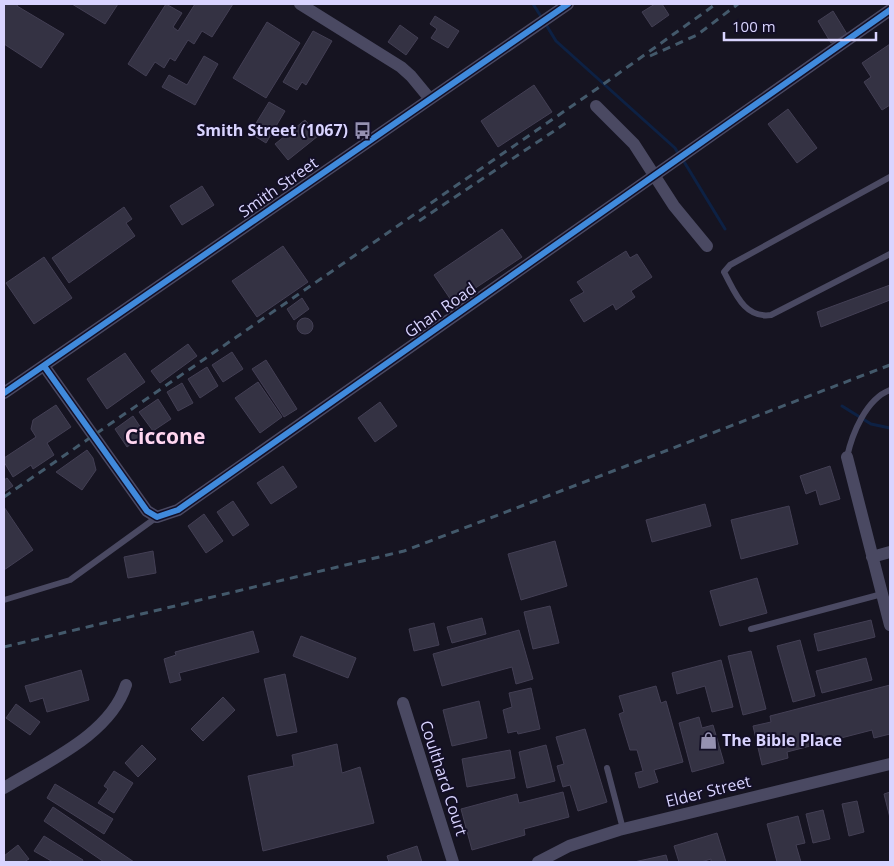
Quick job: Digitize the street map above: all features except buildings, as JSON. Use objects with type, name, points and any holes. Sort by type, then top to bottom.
[{"type":"street","points":[[300,4],[401,67],[430,99]]},
{"type":"street","name":"Smith Street","points":[[4,393],[568,4]]},
{"type":"street","name":"Ghan Road","points":[[157,517],[178,510],[890,10]]},
{"type":"street","points":[[596,106],[634,144],[653,176],[707,246]]},
{"type":"street","points":[[44,366],[139,502],[157,517]]},
{"type":"street","points":[[847,457],[890,625]]},
{"type":"street","points":[[872,557],[890,552]]},
{"type":"street","points":[[4,788],[94,731],[120,703],[126,685]]},
{"type":"street","name":"Coulthard Court","points":[[403,704],[454,862]]},
{"type":"street","name":"Elder Street","points":[[538,862],[569,846],[623,829],[890,764]]},
{"type":"lane","points":[[890,177],[730,266],[724,272],[742,304],[754,314],[762,316],[770,315],[890,254]]},
{"type":"lane","points":[[847,457],[860,423],[870,406],[890,390]]},
{"type":"lane","points":[[4,600],[70,580],[157,517]]},
{"type":"lane","points":[[751,630],[882,594]]},
{"type":"lane","points":[[606,768],[623,829]]},
{"type":"waterway","points":[[533,4],[542,18]]},
{"type":"waterway","points":[[545,23],[556,41],[675,148],[679,155]]},
{"type":"waterway","points":[[683,160],[725,229]]},
{"type":"waterway","points":[[842,406],[871,424],[890,428]]},
{"type":"railway","points":[[4,497],[598,88],[716,4]]},
{"type":"railway","points":[[650,56],[697,35],[738,4]]},
{"type":"railway","points":[[419,221],[569,121]]},
{"type":"railway","points":[[4,647],[404,551],[890,365]]},
{"type":"cycle path","points":[[4,393],[568,4]]},
{"type":"cycle path","points":[[44,366],[147,511],[157,517],[178,510],[890,10]]},
{"type":"place","name":"Smith Street (1067)","points":[[362,130]]},
{"type":"place","name":"The Bible Place","points":[[708,740]]},
{"type":"district","name":"Ciccone","points":[[165,436]]}]
